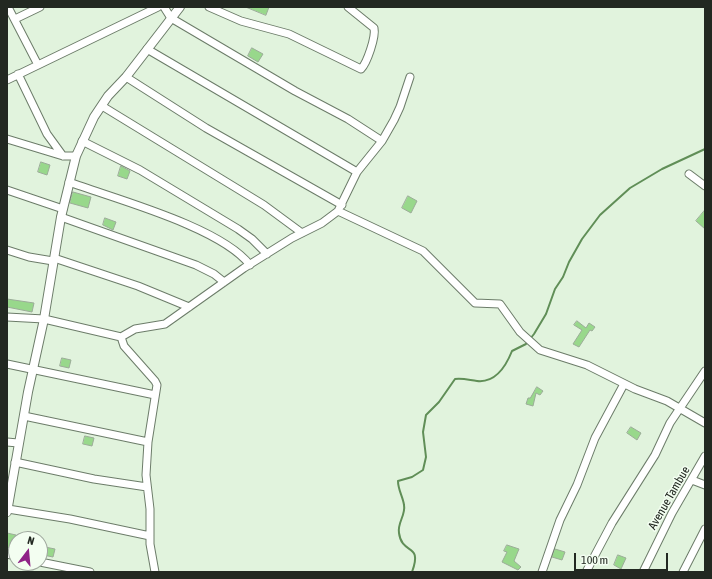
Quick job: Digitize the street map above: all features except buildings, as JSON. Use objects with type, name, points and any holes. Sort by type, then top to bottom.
[{"type":"street","points":[[8,7],[38,65]]},
{"type":"street","points":[[15,19],[40,7]]},
{"type":"street","points":[[7,80],[158,7]]},
{"type":"street","points":[[164,7],[171,18],[295,91],[355,123],[382,141]]},
{"type":"street","points":[[150,536],[70,519],[7,511],[18,443],[32,370],[44,319],[68,182],[76,156],[82,141],[102,106],[180,7]]},
{"type":"street","points":[[209,7],[241,21],[290,34],[361,69],[373,42],[374,28],[348,7]]},
{"type":"street","points":[[148,48],[357,172]]},
{"type":"street","points":[[18,74],[47,134],[63,156]]},
{"type":"street","points":[[7,317],[44,319],[120,337],[135,330],[165,324],[224,282],[267,254],[322,223],[340,208],[357,172],[382,141],[400,107],[410,76]]},
{"type":"street","points":[[126,77],[206,128],[340,208],[423,251],[475,303],[500,304],[512,323],[534,347],[587,365],[624,384],[667,400],[705,423]]},
{"type":"street","points":[[102,106],[264,205],[302,234]]},
{"type":"street","points":[[7,139],[63,156],[76,156]]},
{"type":"street","points":[[82,141],[140,170],[238,229],[252,239],[267,254]]},
{"type":"street","points":[[689,174],[705,186]]},
{"type":"street","points":[[68,182],[165,216],[206,233],[234,249],[250,265]]},
{"type":"street","points":[[7,190],[196,265],[214,274],[224,282]]},
{"type":"street","points":[[7,250],[28,257],[54,259],[138,286],[189,307]]},
{"type":"street","points":[[120,337],[124,346],[157,385],[148,442],[147,487],[150,509],[150,536],[155,572]]},
{"type":"street","points":[[7,364],[155,396]]},
{"type":"street","points":[[586,572],[612,523],[655,455],[670,423],[705,371]]},
{"type":"street","points":[[542,572],[560,520],[577,485],[595,438],[624,384]]},
{"type":"street","points":[[24,416],[148,442]]},
{"type":"street","points":[[8,443],[18,443]]},
{"type":"street","name":"Avenue Tambue","points":[[643,572],[672,513],[705,456]]},
{"type":"street","points":[[15,462],[94,479],[147,487]]},
{"type":"street","points":[[692,480],[705,486]]},
{"type":"street","points":[[683,572],[705,530]]},
{"type":"street","points":[[48,564],[90,572]]},
{"type":"waterway","points":[[412,572],[415,563],[415,556],[414,553],[404,545],[399,533],[399,526],[404,509],[398,481],[412,477],[423,470],[426,457],[423,432],[426,415],[439,402],[455,379],[477,381],[489,379],[503,368],[512,351],[526,344],[546,314],[555,289],[563,277],[569,262],[582,239],[600,215],[630,188],[662,169],[705,149]]}]
